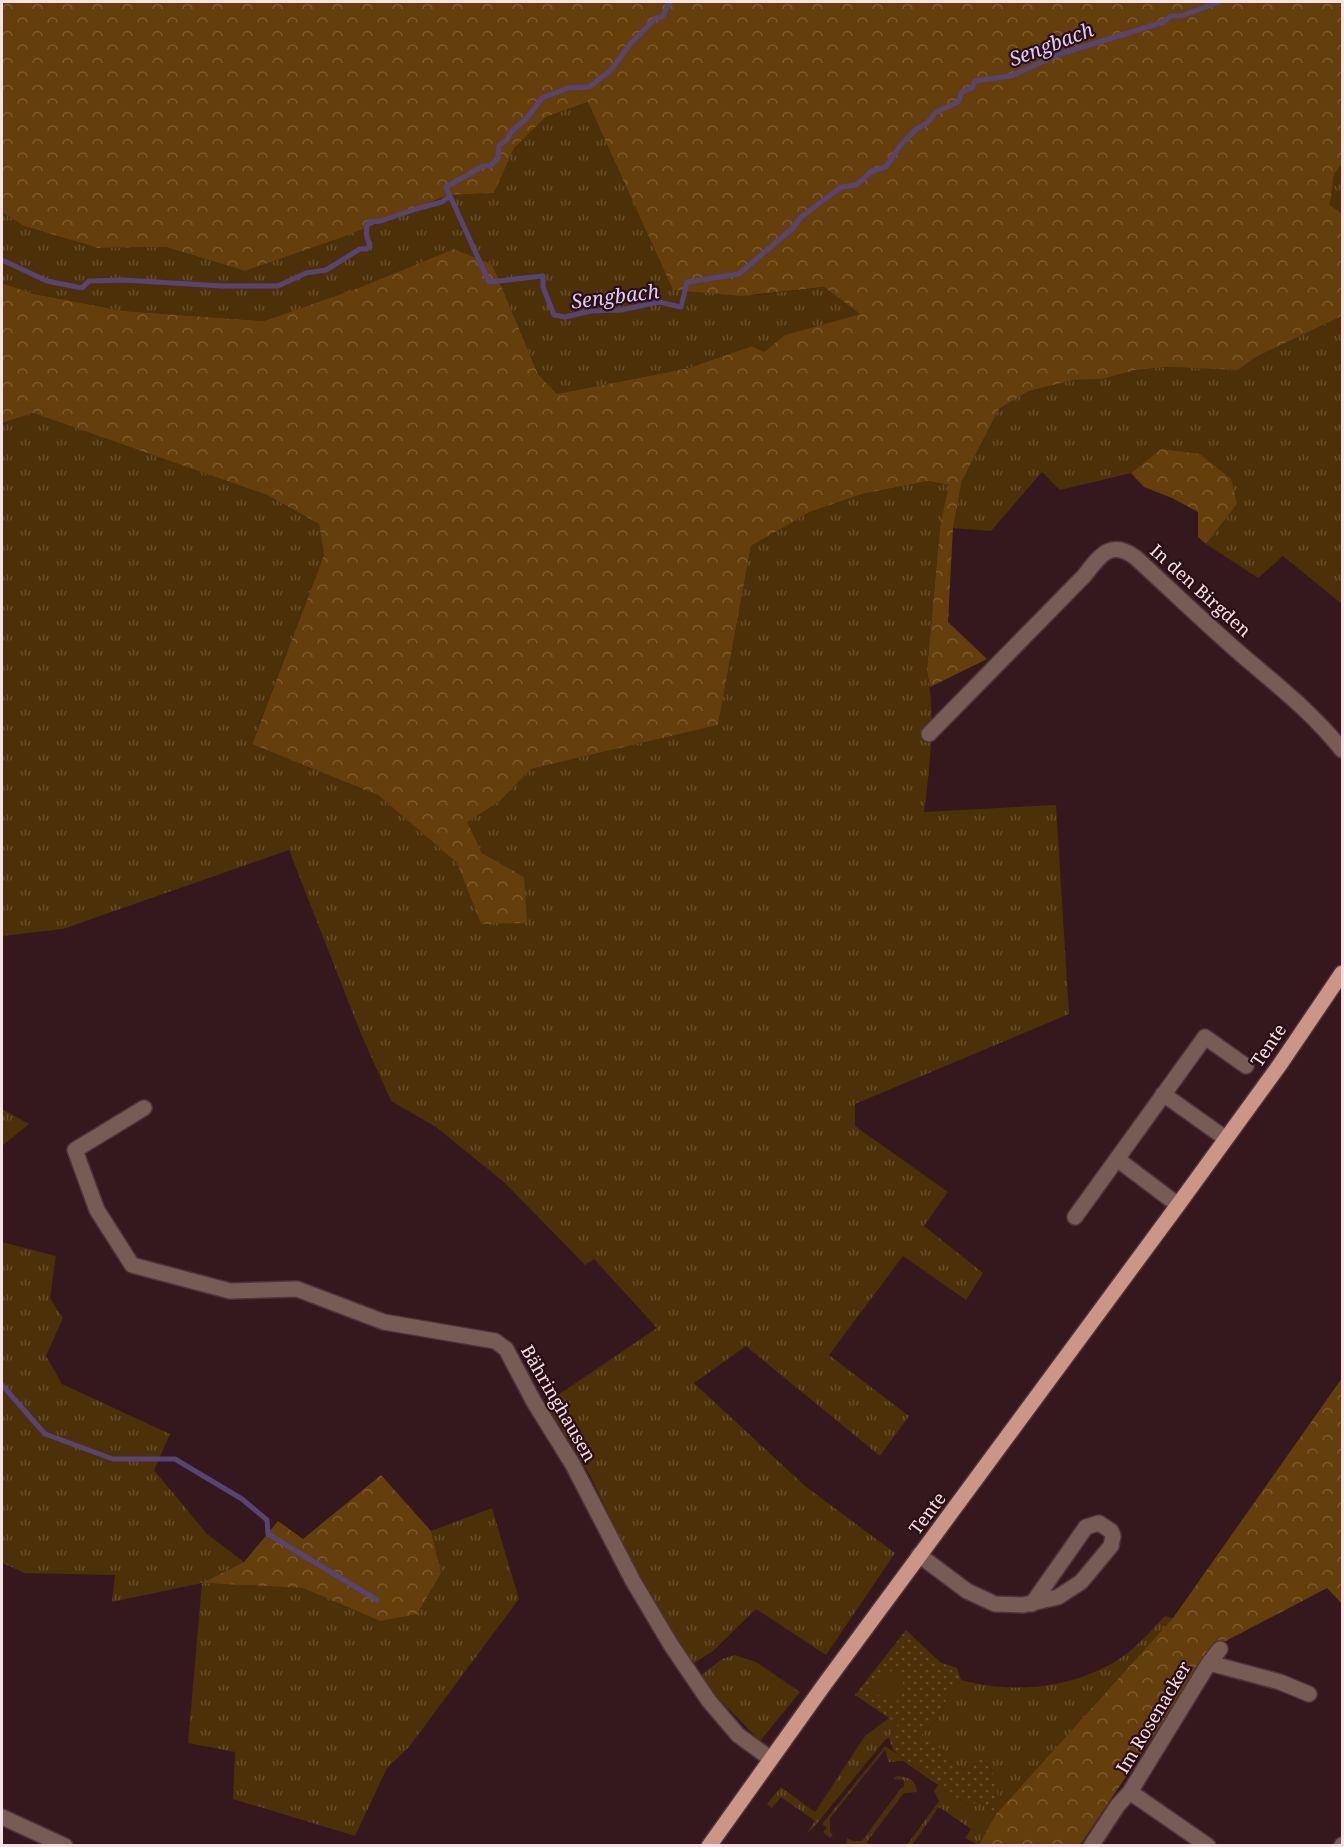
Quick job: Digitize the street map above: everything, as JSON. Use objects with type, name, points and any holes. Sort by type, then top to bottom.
[{"type":"main road","name":"Tente","points":[[709,1845],[1178,1205],[1281,1063],[1342,973]]},
{"type":"street","name":"In den Birgden","points":[[929,734],[1084,576],[1099,557],[1111,549],[1119,549],[1126,550],[1135,556],[1226,640],[1288,693],[1342,750]]},
{"type":"street","name":"Tente","points":[[1075,1217],[1205,1038],[1246,1066]]},
{"type":"street","points":[[1163,1094],[1225,1138]]},
{"type":"street","name":"Bähringhausen","points":[[144,1108],[75,1150],[97,1210],[132,1265],[230,1291],[297,1289],[384,1322],[495,1341],[506,1349],[534,1402],[573,1466],[633,1581],[671,1645],[709,1701],[738,1735],[771,1759]]},
{"type":"street","points":[[1117,1159],[1178,1205]]},
{"type":"street","points":[[920,1555],[967,1591],[995,1604],[1032,1604],[1058,1597],[1081,1582],[1111,1546],[1113,1536],[1111,1531],[1100,1523],[1086,1527],[1032,1604]]},
{"type":"street","name":"Im Rosenacker","points":[[1091,1845],[1118,1805],[1130,1792],[1209,1663],[1220,1649]]},
{"type":"street","name":"Im Rosenacker","points":[[1209,1663],[1280,1682],[1309,1694]]},
{"type":"street","name":"Im Rosenacker","points":[[1130,1792],[1208,1845]]},
{"type":"street","points":[[2,1817],[65,1845]]},
{"type":"green space","points":[[2,2],[1342,2],[1342,164],[1334,174],[1330,205],[1342,214],[1342,316],[1256,357],[1238,370],[1168,367],[1136,370],[1102,379],[1074,380],[1029,391],[999,409],[962,481],[953,528],[948,622],[987,659],[930,687],[927,670],[940,527],[949,485],[928,481],[862,494],[810,512],[751,546],[718,725],[531,769],[500,801],[467,822],[482,853],[524,877],[527,923],[481,924],[457,863],[378,795],[252,744],[324,555],[319,524],[267,495],[33,413],[2,423],[2,283],[34,294],[124,311],[264,321],[358,288],[454,249],[492,264],[538,374],[557,394],[689,368],[752,346],[764,352],[785,335],[860,314],[824,287],[741,296],[673,290],[588,102],[546,117],[514,148],[494,193],[448,195],[346,236],[245,271],[166,247],[98,248],[24,226],[2,212]]},
{"type":"green space","points":[[589,102],[673,290],[756,295],[824,287],[860,314],[786,335],[764,352],[752,346],[689,368],[557,394],[538,374],[492,264],[454,249],[358,288],[264,321],[124,311],[34,294],[2,283],[2,212],[24,226],[98,248],[166,247],[245,271],[346,236],[448,195],[494,193],[514,148],[546,117]]},
{"type":"green space","points":[[1342,164],[1342,214],[1330,205],[1334,174]]},
{"type":"green space","points":[[1342,316],[1342,604],[1283,556],[1258,578],[1206,544],[1237,504],[1161,449],[1131,473],[1060,490],[1042,472],[991,531],[953,528],[962,481],[999,409],[1029,391],[1074,380],[1102,379],[1136,370],[1169,367],[1238,370],[1256,357]]},
{"type":"green space","points":[[33,413],[267,495],[319,524],[324,555],[252,743],[378,795],[457,863],[481,924],[524,877],[482,853],[466,822],[500,801],[531,769],[718,725],[751,546],[810,512],[862,494],[928,481],[950,485],[940,527],[927,670],[932,723],[924,812],[1056,805],[1069,1014],[855,1104],[855,1126],[948,1192],[924,1226],[983,1273],[966,1300],[903,1256],[829,1355],[909,1416],[880,1456],[746,1346],[694,1383],[805,1486],[895,1553],[826,1655],[756,1609],[713,1651],[693,1664],[641,1583],[590,1475],[546,1403],[657,1328],[594,1259],[585,1265],[505,1183],[436,1127],[391,1101],[361,1034],[289,850],[63,929],[2,936],[2,423]]},
{"type":"green space","points":[[1161,449],[1200,454],[1231,479],[1237,504],[1206,544],[1198,537],[1198,512],[1144,487],[1131,473]]},
{"type":"green space","points":[[2,1109],[29,1124],[2,1146]]},
{"type":"green space","points":[[2,1242],[56,1256],[50,1298],[63,1318],[46,1356],[62,1384],[170,1434],[154,1470],[207,1534],[244,1562],[203,1583],[303,1588],[380,1621],[441,1573],[431,1531],[492,1508],[519,1599],[409,1747],[387,1768],[355,1836],[233,1799],[235,1752],[188,1743],[202,1583],[112,1602],[115,1575],[25,1573],[2,1563]]},
{"type":"green space","points":[[1342,1378],[1342,1604],[1327,1588],[1224,1642],[1199,1668],[1080,1845],[978,1846],[996,1814],[1173,1618]]},
{"type":"green space","points":[[381,1475],[431,1531],[441,1573],[417,1614],[380,1621],[303,1588],[202,1583],[244,1562],[278,1521],[303,1539]]},
{"type":"green space","points":[[1165,1616],[1173,1618],[996,1814],[995,1781],[990,1768],[984,1762],[977,1758],[969,1762],[965,1770],[948,1761],[919,1737],[938,1718],[948,1695],[961,1680],[982,1685],[1025,1687],[1046,1686],[1087,1675],[1125,1655]]},
{"type":"green space","points":[[906,1630],[941,1663],[957,1668],[961,1680],[948,1695],[938,1718],[919,1737],[950,1753],[948,1761],[965,1770],[969,1762],[977,1758],[990,1768],[996,1783],[998,1800],[995,1816],[980,1802],[976,1800],[974,1805],[969,1805],[948,1792],[940,1782],[893,1750],[889,1738],[898,1724],[855,1695]]},
{"type":"green space","points":[[735,1655],[756,1662],[800,1692],[760,1741],[700,1676],[722,1659]]},
{"type":"green space","points":[[898,1670],[903,1674],[903,1683],[894,1706],[871,1690],[882,1676]]},
{"type":"green space","points":[[889,1718],[898,1724],[889,1738],[807,1833],[815,1821],[781,1797],[772,1808],[767,1804],[781,1787],[815,1812],[865,1736]]},
{"type":"green space","points":[[885,1746],[940,1782],[948,1792],[969,1805],[975,1800],[980,1802],[995,1816],[978,1845],[965,1838],[971,1829],[939,1807],[912,1845],[907,1845],[939,1801],[934,1791],[938,1785],[903,1761],[889,1762],[885,1750],[830,1818],[830,1832],[833,1834],[830,1838],[823,1832],[827,1828],[822,1824]]},
{"type":"green space","points":[[897,1776],[911,1780],[917,1792],[904,1793],[866,1843],[876,1845],[846,1845],[847,1838],[862,1841],[904,1787],[904,1780],[893,1779]]},
{"type":"waterway","name":"Sengbach","points":[[670,2],[662,17],[656,18],[631,43],[610,71],[589,87],[568,88],[542,98],[527,118],[511,132],[507,140],[499,145],[498,158],[490,166],[483,166],[446,187],[489,282],[543,276],[543,287],[554,315],[565,317],[591,311],[621,310],[659,302],[681,307],[687,282],[739,274],[794,227],[800,218],[841,187],[856,185],[872,171],[886,167],[900,146],[915,130],[927,123],[936,112],[958,102],[962,92],[972,88],[975,81],[1011,76],[1060,54],[1164,22],[1170,16],[1181,16],[1220,2]]},
{"type":"waterway","name":"Sengbach","points":[[2,260],[47,281],[82,288],[89,281],[124,280],[222,286],[278,286],[306,273],[326,270],[360,249],[367,249],[370,244],[366,233],[369,222],[381,221],[442,202],[450,196]]},
{"type":"waterway","points":[[2,1385],[45,1434],[113,1459],[175,1459],[242,1499],[267,1520],[268,1534],[377,1600]]}]
